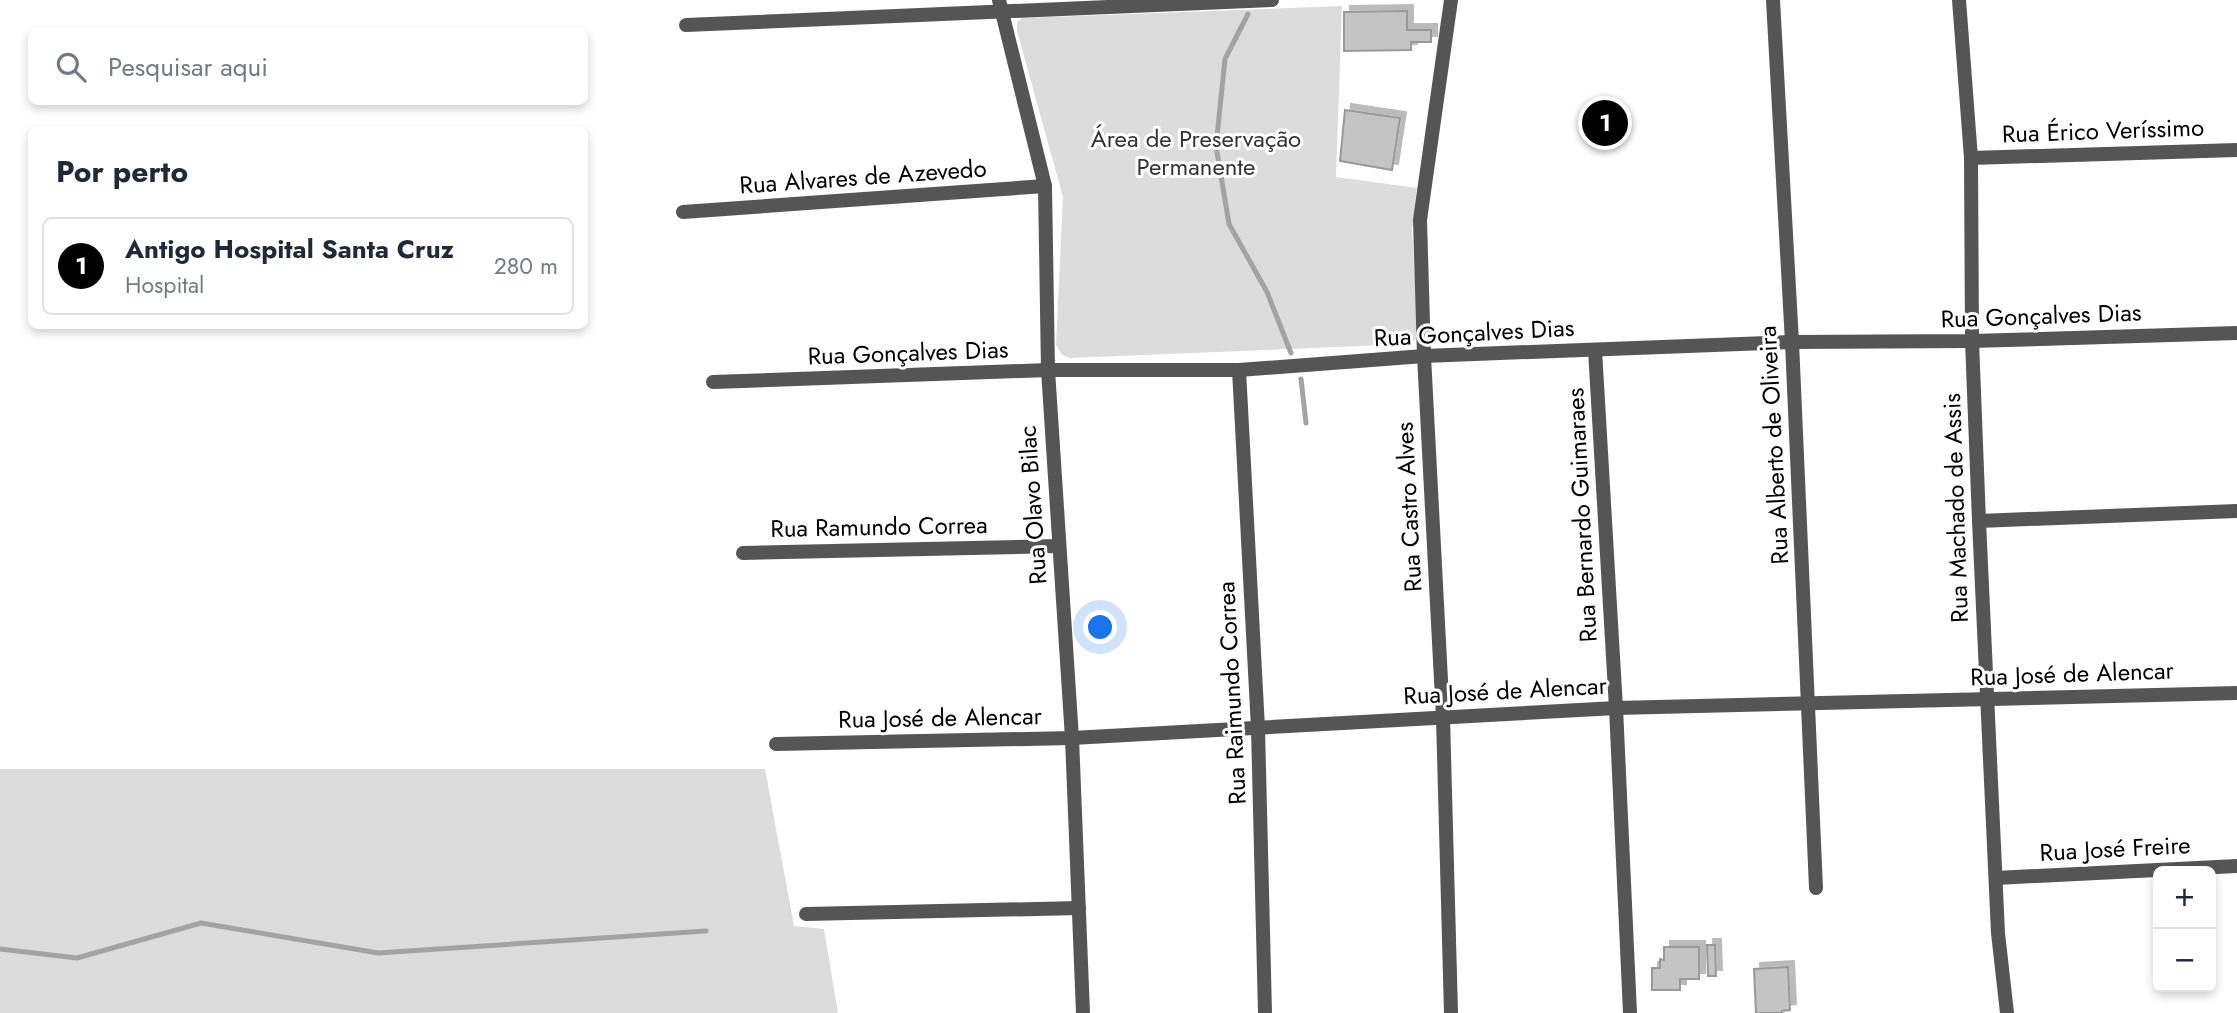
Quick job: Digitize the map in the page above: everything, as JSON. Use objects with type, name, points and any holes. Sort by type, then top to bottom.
[{"type":"street","points":[[685,25],[1001,6],[1272,0]]},
{"type":"street","name":"Rua Castro Alves","points":[[1451,0],[1420,220],[1424,356],[1443,718],[1451,1013]]},
{"type":"street","name":"Rua Alberto de Oliveira","points":[[1773,0],[1792,342],[1816,888]]},
{"type":"street","name":"Rua Machado de Assis","points":[[1959,0],[1971,158],[1972,341],[1998,933],[2007,1013]]},
{"type":"street","name":"Rua Olavo Bilac","points":[[1001,6],[1045,186],[1048,370],[1072,738],[1083,1013]]},
{"type":"street","name":"Rua Érico Veríssimo","points":[[1971,158],[2237,150]]},
{"type":"street","name":"Rua Alvares de Azevedo","points":[[683,212],[1045,186]]},
{"type":"street","name":"Rua Gonçalves Dias","points":[[713,382],[1048,370],[1239,370],[1424,356],[1792,342],[1972,341],[2237,333]]},
{"type":"street","name":"Rua Bernardo Guimaraes","points":[[1595,350],[1630,1013]]},
{"type":"street","name":"Rua Raimundo Correa","points":[[1239,370],[1258,728],[1265,1013]]},
{"type":"street","points":[[1979,521],[2237,511]]},
{"type":"street","name":"Rua Ramundo Correa","points":[[743,553],[1058,546]]},
{"type":"street","name":"Rua José de Alencar","points":[[776,744],[1072,738],[1616,708],[2237,693]]},
{"type":"street","name":"Rua José Freire","points":[[1996,878],[2237,866]]},
{"type":"street","points":[[806,914],[1079,908]]},
{"type":"green space","name":"Área de Preservação Permanente","points":[[1342,6],[1336,177],[1417,188],[1412,229],[1418,327],[1416,339],[1410,344],[1070,358],[1062,355],[1056,345],[1063,197],[1017,31],[1017,22],[1022,18]]},
{"type":"green space","points":[[0,769],[765,769],[794,926],[824,929],[838,1013],[0,1013]]},
{"type":"building","points":[[1407,11],[1407,30],[1431,30],[1431,42],[1411,42],[1411,50],[1344,51],[1344,12]]},
{"type":"building","points":[[1345,110],[1400,118],[1392,170],[1340,161]]},
{"type":"building","points":[[1707,945],[1715,945],[1716,976],[1708,976]]},
{"type":"building","points":[[1664,947],[1699,947],[1699,979],[1680,979],[1680,990],[1652,990],[1652,968],[1660,968],[1660,959],[1664,960]]},
{"type":"building","points":[[1788,967],[1790,1010],[1782,1013],[1756,1013],[1754,969]]},
{"type":"waterway","points":[[1248,14],[1225,59],[1216,146],[1229,224],[1267,292],[1291,353]]},
{"type":"waterway","points":[[1301,379],[1306,423]]},
{"type":"waterway","points":[[0,949],[77,958],[201,923],[378,953],[706,931]]},
{"type":"place","name":"Antigo Hospital Santa Cruz","points":[[1605,123]]}]
